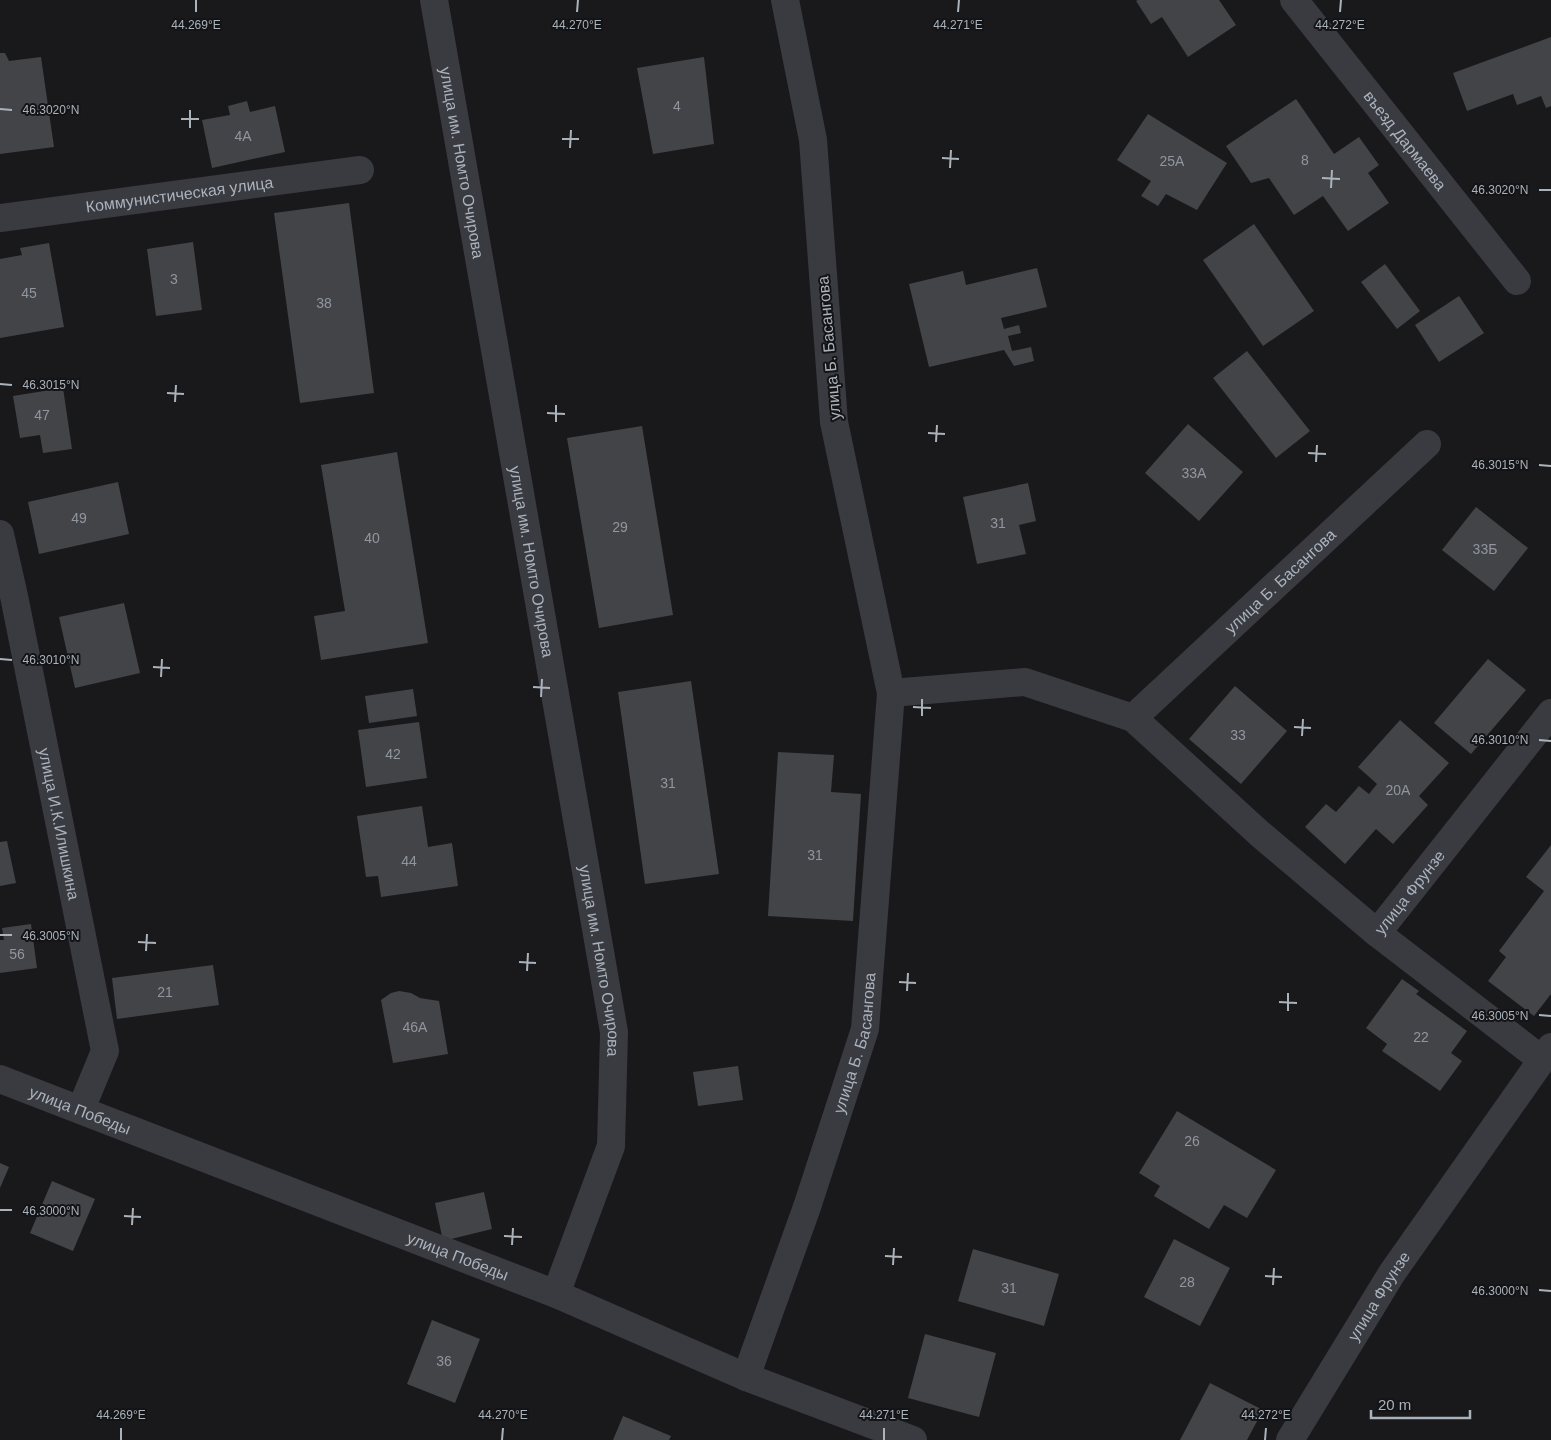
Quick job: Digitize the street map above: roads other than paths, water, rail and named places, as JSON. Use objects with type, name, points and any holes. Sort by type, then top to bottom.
[{"type":"street","name":"улица им. Номто Очирова","points":[[434,0],[614,1032],[611,1146],[556,1294]]},
{"type":"street","name":"улица Б. Басангова","points":[[746,1376],[807,1207],[865,1029],[891,693],[834,422],[813,140],[785,0]]},
{"type":"street","name":"въезд Дармаева","points":[[1294,0],[1517,281]]},
{"type":"street","name":"Коммунистическая улица","points":[[0,218],[360,170]]},
{"type":"street","name":"улица Б. Басангова","points":[[1133,718],[1427,444]]},
{"type":"street","name":"улица И.К.Илишкина","points":[[0,534],[7,597],[105,1051],[81,1109]]},
{"type":"street","points":[[891,693],[1025,682],[1133,718],[1260,834],[1377,933]]},
{"type":"street","name":"улица Фрунзе","points":[[1290,1440],[1392,1273],[1546,1053],[1377,933],[1551,712]]},
{"type":"street","name":"улица Победы","points":[[0,1079],[556,1294],[746,1376],[913,1440]]}]
